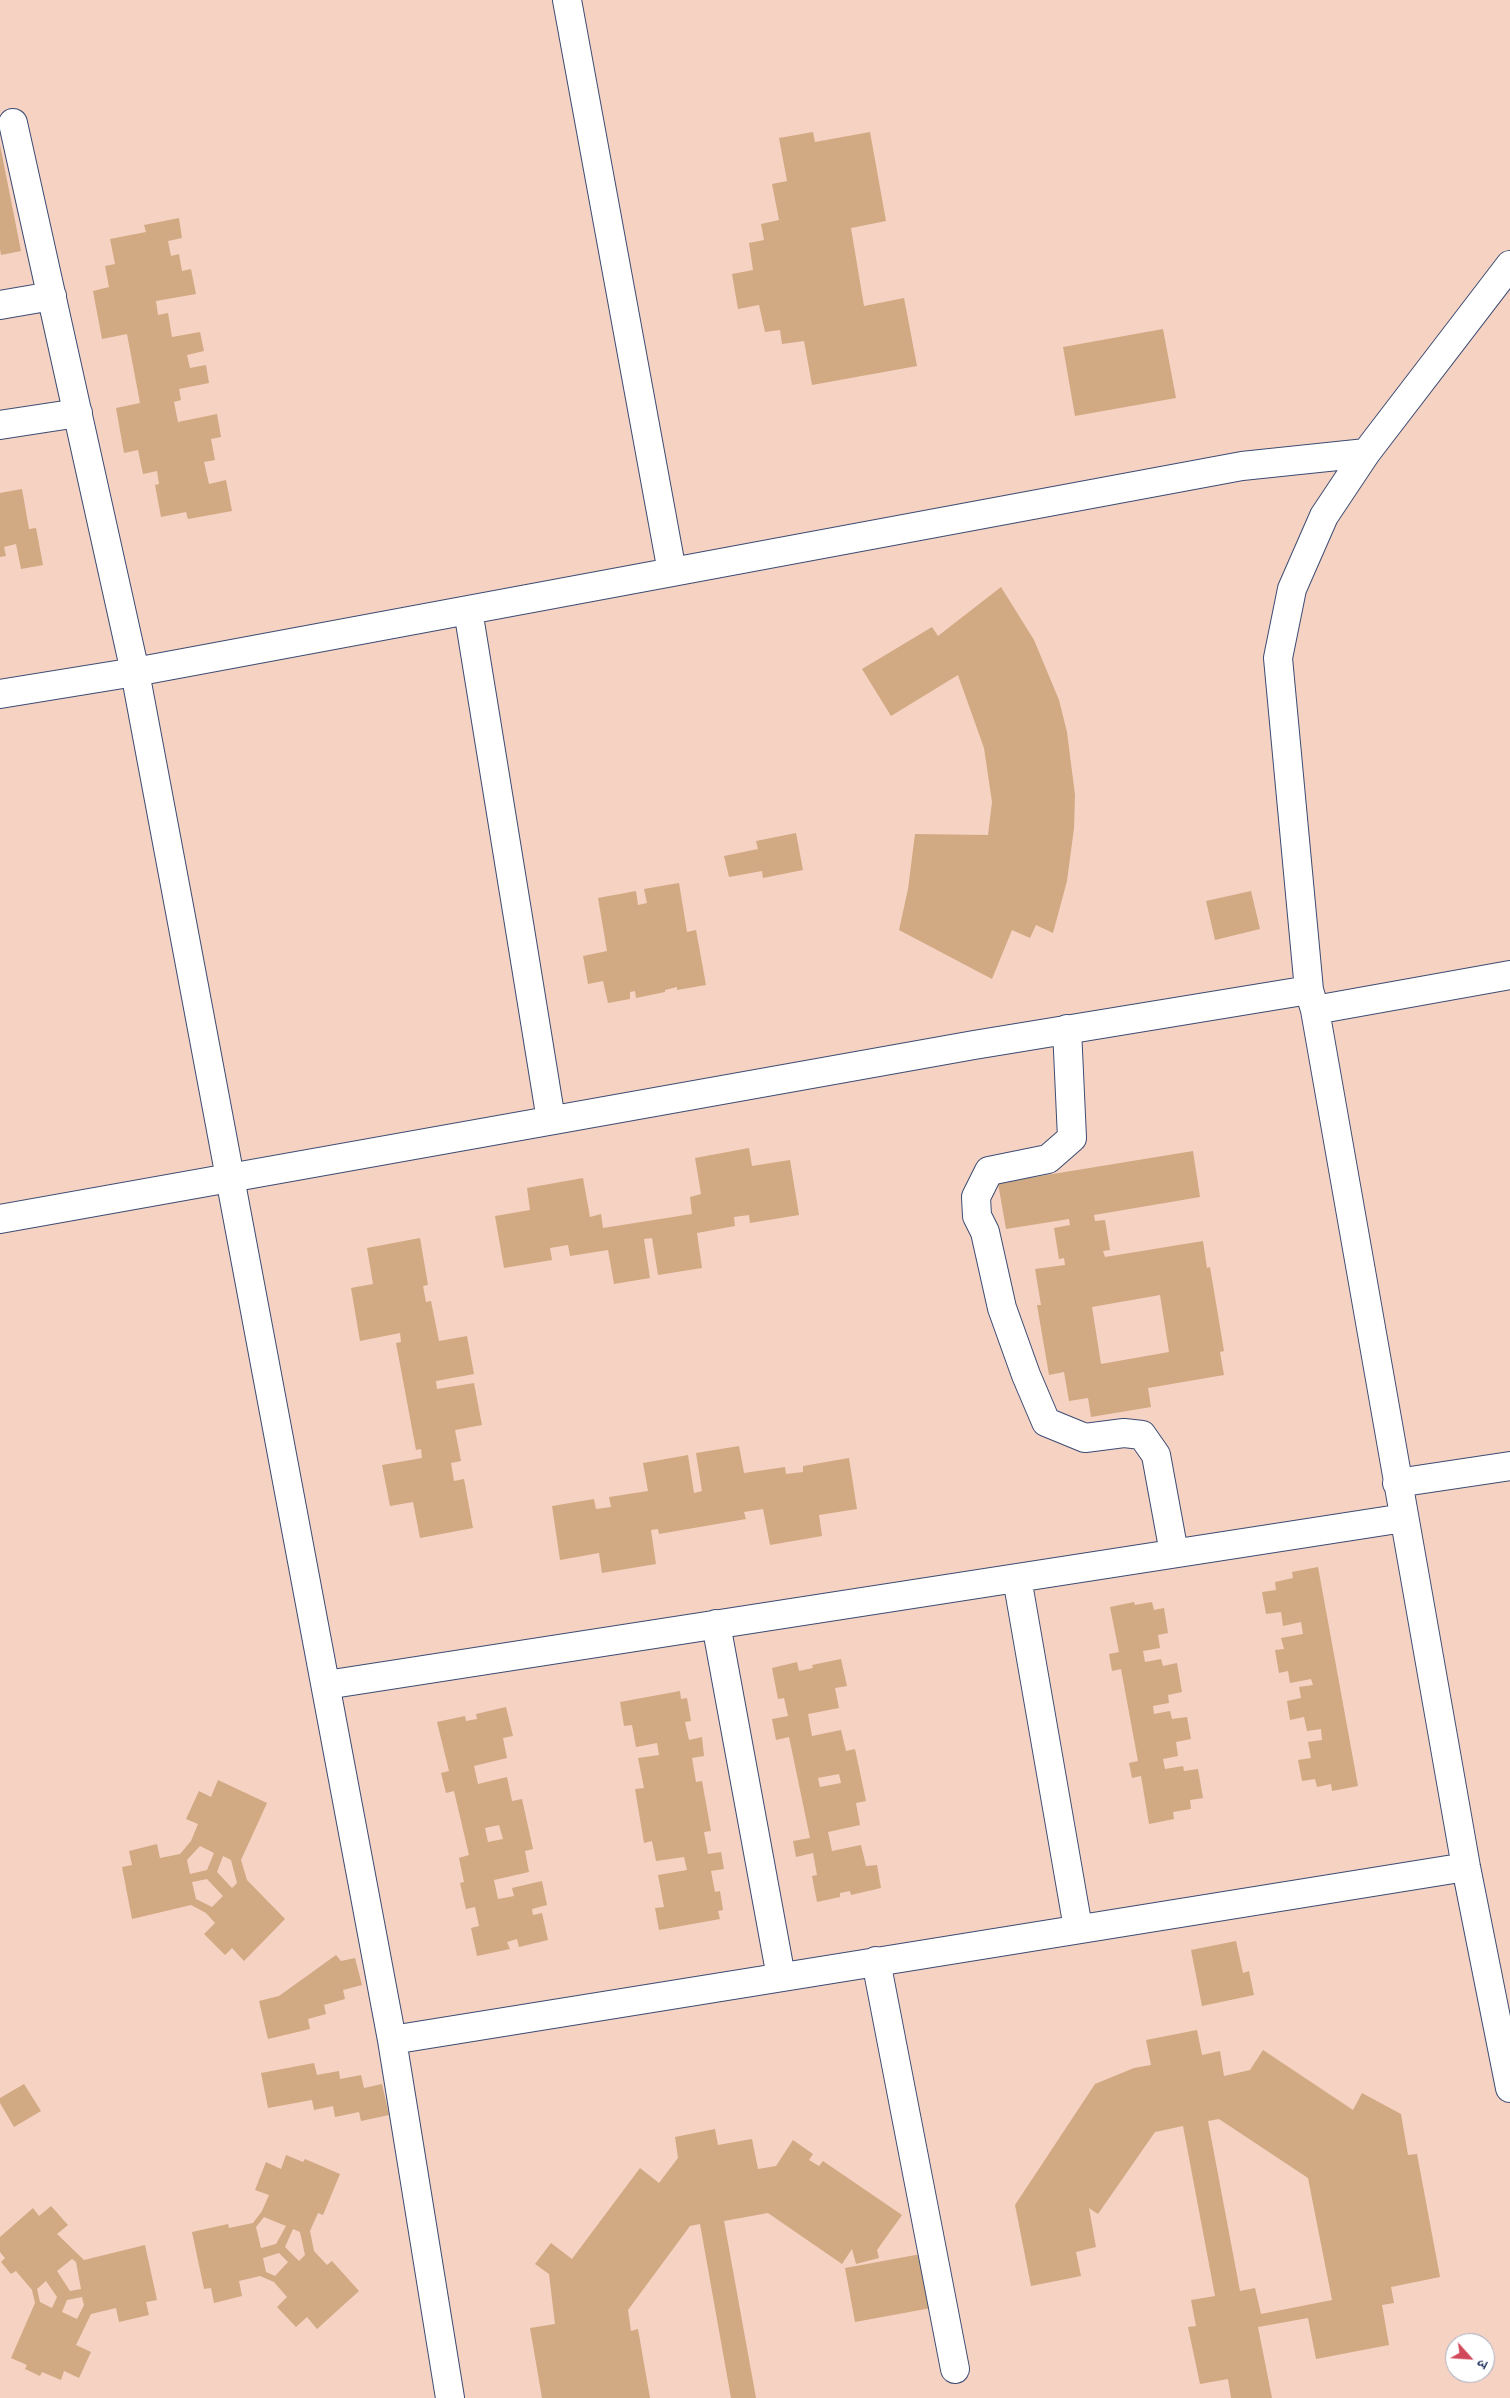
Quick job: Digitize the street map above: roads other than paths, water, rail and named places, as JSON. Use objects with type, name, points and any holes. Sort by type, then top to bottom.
[{"type":"lane","points":[[567,0],[672,572]]},
{"type":"lane","points":[[13,122],[135,672],[392,2040],[450,2398]]},
{"type":"lane","points":[[1510,265],[1366,453],[1324,516],[1292,589],[1278,658],[1312,1000],[1466,1867],[1510,2088]]},
{"type":"lane","points":[[0,305],[52,296]]},
{"type":"lane","points":[[0,425],[78,413]]},
{"type":"lane","points":[[0,694],[135,672],[1242,466],[1366,453]]},
{"type":"lane","points":[[468,610],[551,1120]]},
{"type":"lane","points":[[0,1219],[1067,1029],[1510,975]]},
{"type":"lane","points":[[1067,1029],[1072,1138],[1048,1159],[989,1171],[976,1197],[977,1216],[985,1232],[1002,1308],[1026,1375],[1046,1422],[1085,1438],[1124,1433],[1142,1436],[1156,1455],[1174,1553]]},
{"type":"lane","points":[[1397,1483],[1510,1466]]},
{"type":"lane","points":[[326,1685],[1404,1518]]},
{"type":"lane","points":[[1017,1578],[1078,1928]]},
{"type":"lane","points":[[716,1624],[781,1977]]},
{"type":"lane","points":[[392,2040],[1466,1867]]},
{"type":"lane","points":[[876,1962],[955,2369]]}]
